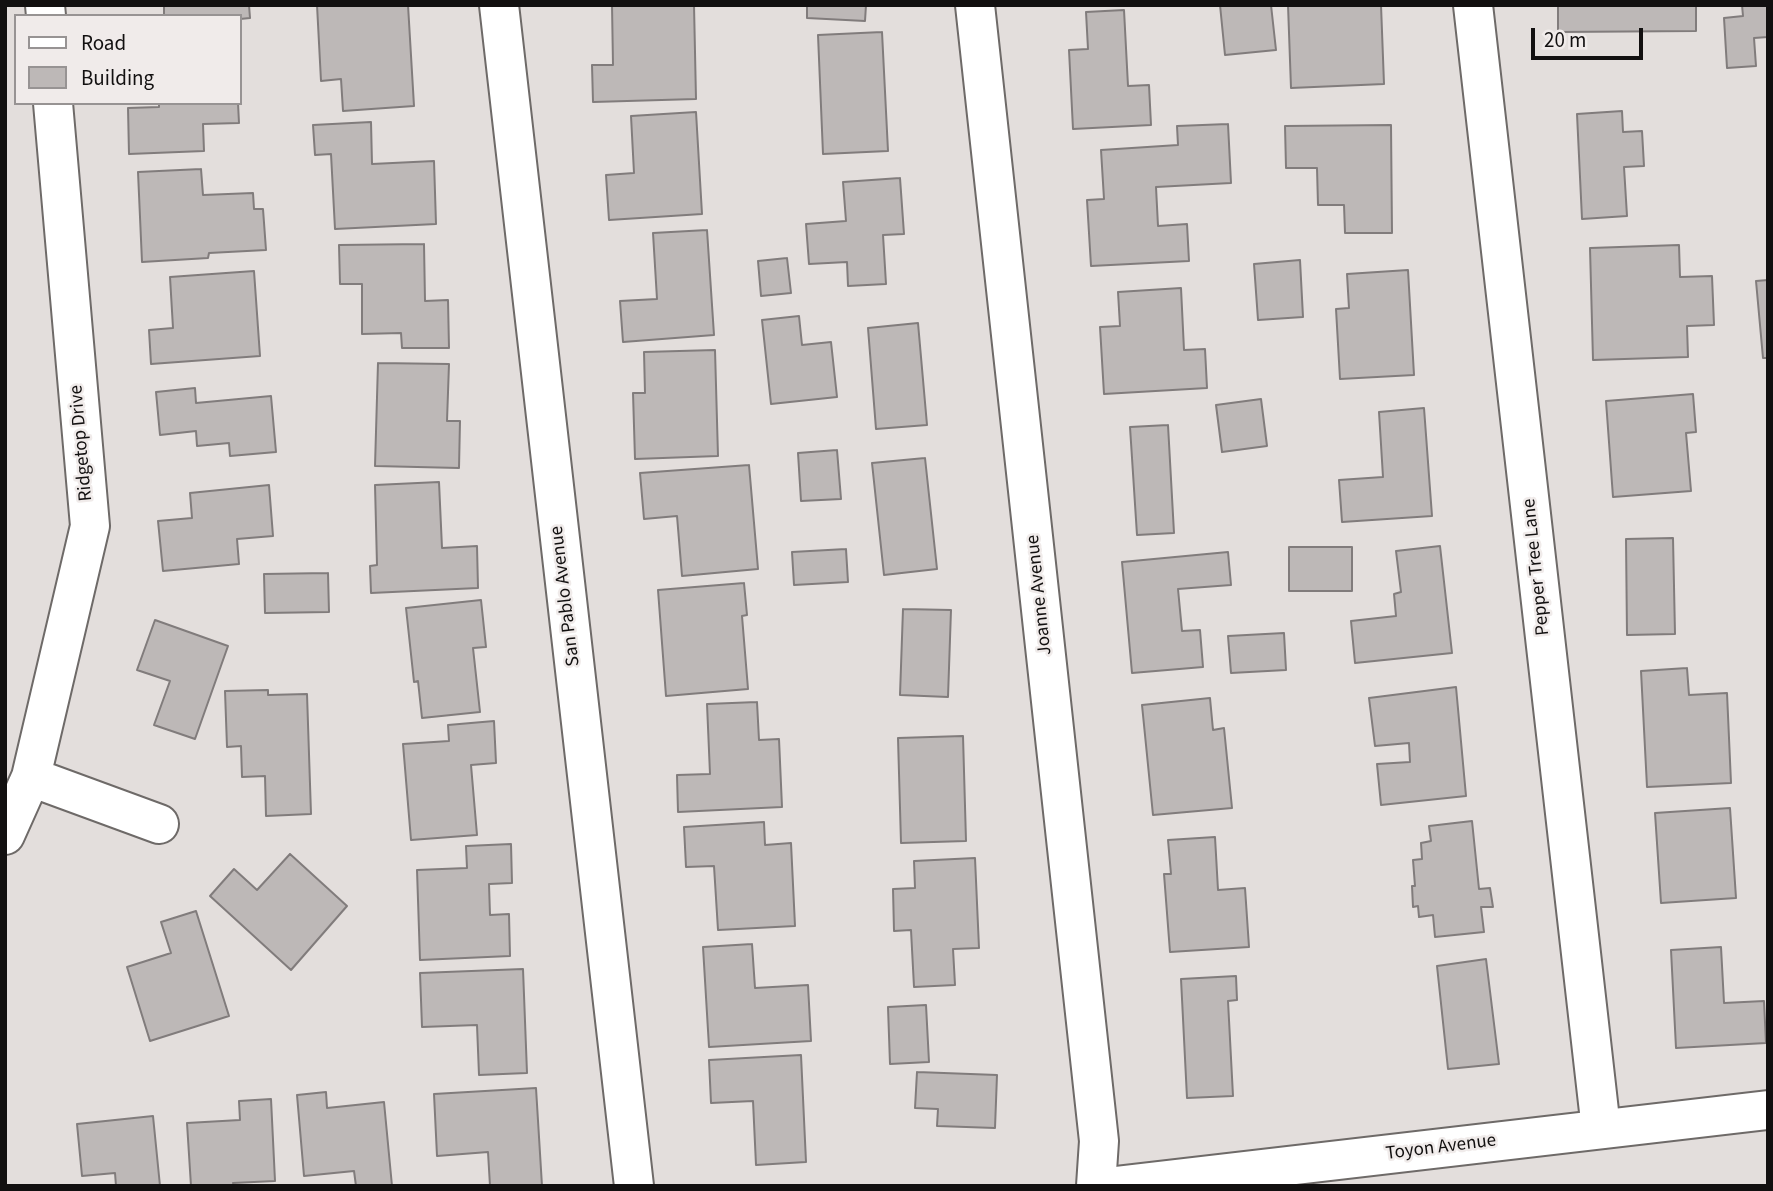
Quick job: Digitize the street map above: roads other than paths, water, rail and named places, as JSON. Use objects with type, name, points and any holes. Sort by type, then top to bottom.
[{"type":"street","name":"San Pablo Avenue","points":[[499,5],[634,1186]]},
{"type":"street","name":"Joanne Avenue","points":[[975,5],[1098,1127],[1096,1186]]},
{"type":"street","name":"Pepper Tree Lane","points":[[1473,5],[1601,1129]]},
{"type":"street","name":"Ridgetop Drive","points":[[5,835],[31,777],[90,526],[53,105]]},
{"type":"street","points":[[31,777],[159,824]]},
{"type":"street","name":"Toyon Avenue","points":[[1115,1186],[1768,1110]]}]
